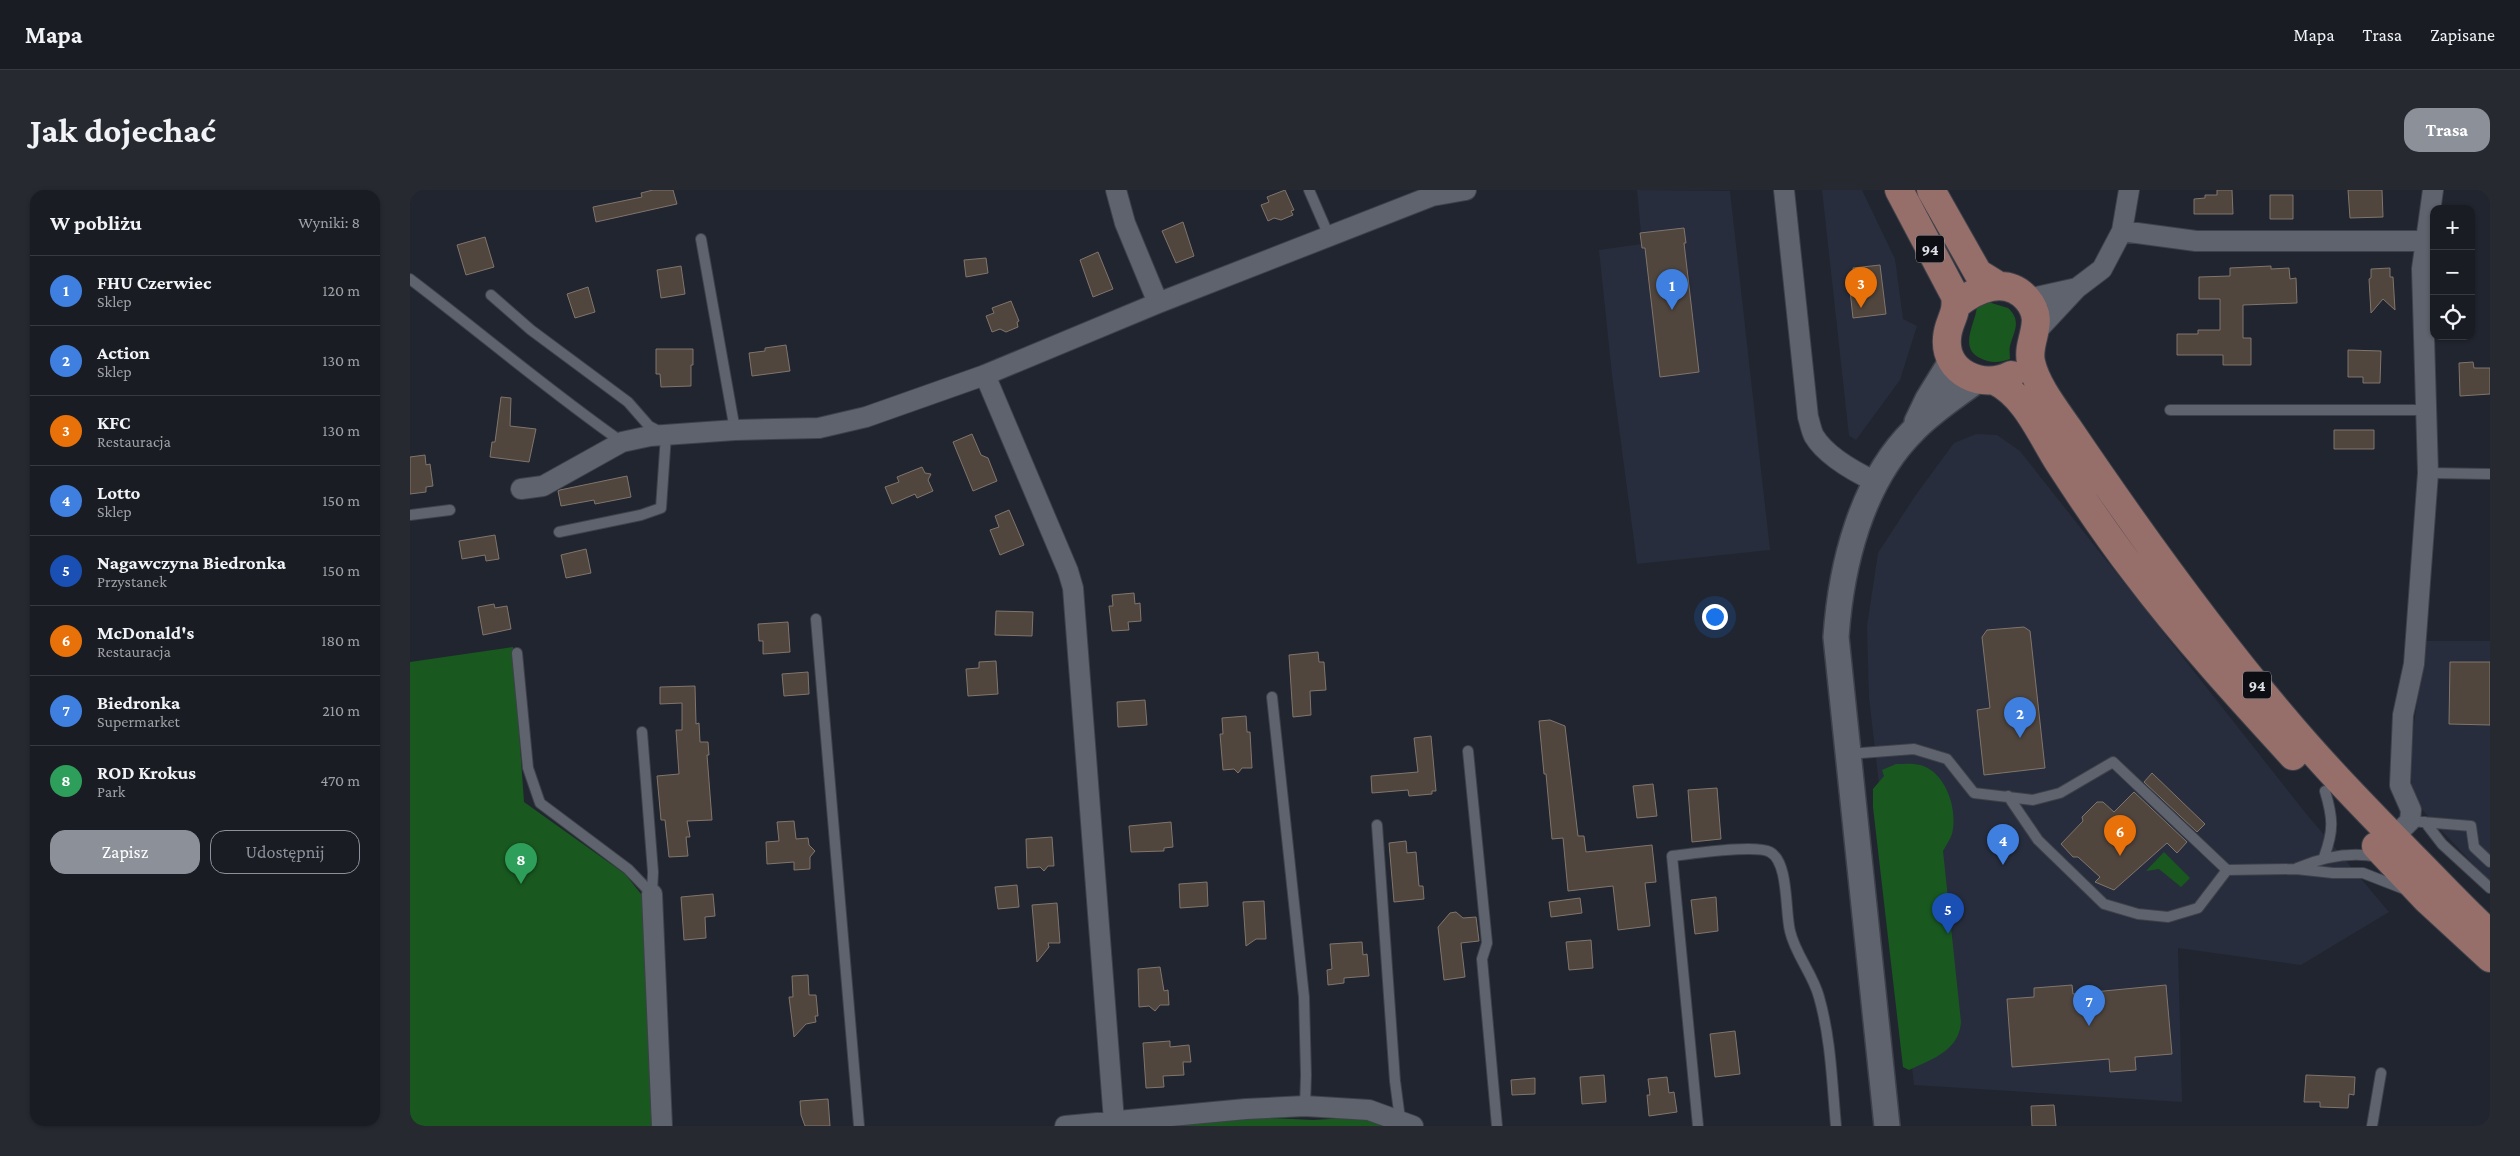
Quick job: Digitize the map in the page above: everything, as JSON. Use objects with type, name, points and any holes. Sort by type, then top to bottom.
[{"type":"main road","name":"94","points":[[1899,190],[1954,296],[1956,305]]},
{"type":"main road","name":"94","points":[[1931,190],[1978,274],[1998,286],[2011,288],[2027,299]]},
{"type":"main road","points":[[1952,360],[1947,338],[1956,305],[1972,293],[1998,286]]},
{"type":"main road","points":[[1986,381],[2016,372],[2031,362],[2036,321],[2034,308],[2027,299]]},
{"type":"main road","name":"94","points":[[1952,360],[1962,373],[2006,387],[2026,409],[2088,506],[2134,571],[2220,678],[2324,791],[2398,836],[2426,899],[2490,958]]},
{"type":"main road","name":"94","points":[[2031,362],[2057,412],[2092,463],[2229,649],[2282,716],[2398,836],[2424,868],[2490,934]]},
{"type":"street","points":[[1116,190],[1125,223],[1158,303]]},
{"type":"street","points":[[520,489],[543,486],[622,442],[666,435],[735,430],[819,428],[866,417],[986,375],[1158,303],[1432,196],[1466,190]]},
{"type":"street","points":[[1784,190],[1808,417],[1813,434],[1835,456],[1863,476],[1876,482]]},
{"type":"street","points":[[2035,333],[2077,288],[2102,269],[2122,231],[2129,190]]},
{"type":"street","points":[[2398,836],[2411,810],[2400,785],[2404,715],[2414,664],[2428,473],[2422,269],[2433,190]]},
{"type":"street","points":[[2122,231],[2196,241],[2425,240]]},
{"type":"street","points":[[2027,299],[2077,288]]},
{"type":"street","points":[[1886,1126],[1836,637],[1839,595],[1849,548],[1876,482],[1913,431],[1928,399],[1952,360]]},
{"type":"street","points":[[986,375],[1068,571],[1073,588],[1114,1121]]},
{"type":"street","points":[[1913,431],[1986,381]]},
{"type":"street","points":[[652,894],[662,1126]]},
{"type":"street","points":[[1065,1126],[1114,1121],[1310,1111],[1370,1110],[1407,1123]]},
{"type":"lane","points":[[1309,190],[1329,236]]},
{"type":"lane","points":[[701,239],[735,430]]},
{"type":"lane","points":[[410,279],[568,404],[622,442]]},
{"type":"lane","points":[[491,295],[531,330],[628,402],[649,426],[666,435],[661,508],[641,515],[559,532]]},
{"type":"lane","points":[[2170,410],[2425,410]]},
{"type":"lane","points":[[2428,473],[2490,474]]},
{"type":"lane","points":[[410,515],[450,510]]},
{"type":"lane","points":[[816,619],[859,1126]]},
{"type":"lane","points":[[517,653],[528,768],[540,803],[628,869],[652,894]]},
{"type":"lane","points":[[1272,697],[1304,997],[1306,1075],[1310,1111]]},
{"type":"lane","points":[[642,732],[653,872],[652,894]]},
{"type":"lane","points":[[1848,754],[1914,750],[1947,759],[1974,793],[2032,800],[2060,793],[2113,762],[2227,870],[2296,869],[2333,873],[2363,873],[2426,899]]},
{"type":"lane","points":[[1468,751],[1487,943],[1482,959],[1497,1126]]},
{"type":"lane","points":[[2324,791],[2331,812],[2333,827],[2324,857]]},
{"type":"lane","points":[[2008,796],[2038,840],[2104,904],[2138,914],[2168,917],[2198,908],[2227,870]]},
{"type":"lane","points":[[1377,825],[1394,1071],[1407,1123]]},
{"type":"lane","points":[[2296,869],[2324,857],[2362,854],[2398,836],[2471,826],[2474,847],[2490,862]]},
{"type":"lane","points":[[2398,836],[2442,844],[2490,888]]},
{"type":"lane","points":[[1698,1126],[1672,856],[1739,850],[1770,851],[1779,860],[1786,890],[1790,932],[1819,996],[1828,1036],[1836,1126]]},
{"type":"lane","points":[[2372,1126],[2381,1073]]},
{"type":"shaded area","points":[[1637,190],[1730,191],[1770,550],[1637,564],[1612,375],[1599,250],[1642,244]]},
{"type":"shaded area","points":[[1822,190],[1862,190],[1895,259],[1903,319],[1917,326],[1900,380],[1856,440],[1849,436]]},
{"type":"shaded area","points":[[1976,434],[1997,435],[2020,451],[2304,811],[2389,912],[2301,965],[2178,948],[2182,1102],[1914,1085],[1869,698],[1867,626],[1878,553],[1915,496],[1954,443]]},
{"type":"shaded area","points":[[2425,641],[2490,641],[2490,882],[2411,798],[2412,740]]},
{"type":"green space","points":[[1988,302],[2008,308],[2015,317],[2016,326],[2010,348],[2010,359],[1998,362],[1987,361],[1980,358],[1970,348],[1970,334],[1977,306]]},
{"type":"green space","points":[[513,647],[524,802],[625,874],[641,894],[644,907],[655,1126],[410,1126],[410,662]]},
{"type":"green space","points":[[1896,764],[1920,765],[1937,775],[1948,793],[1953,814],[1952,834],[1943,851],[1961,1022],[1959,1032],[1950,1047],[1935,1058],[1909,1070],[1903,1067],[1873,807],[1873,789],[1884,776],[1882,770]]},
{"type":"green space","points":[[2164,852],[2190,878],[2181,887],[2159,869],[2146,871]]},
{"type":"green space","points":[[1249,1117],[1313,1120],[1364,1117],[1381,1126],[1160,1126]]},
{"type":"building","points":[[653,190],[673,190],[677,204],[596,222],[593,207],[642,197],[641,193]]},
{"type":"building","points":[[1285,190],[1294,210],[1291,211],[1293,215],[1281,220],[1274,218],[1268,221],[1261,205],[1269,202],[1267,197]]},
{"type":"building","points":[[2217,190],[2232,190],[2233,214],[2194,214],[2194,199],[2205,198],[2205,195],[2217,195]]},
{"type":"building","points":[[2348,190],[2382,190],[2383,217],[2350,218]]},
{"type":"building","points":[[2270,195],[2293,195],[2293,219],[2270,219]]},
{"type":"building","points":[[1183,222],[1194,256],[1176,263],[1162,231]]},
{"type":"building","points":[[1684,228],[1686,243],[1684,243],[1699,372],[1660,377],[1645,248],[1642,248],[1640,233]]},
{"type":"building","points":[[485,237],[494,267],[466,275],[457,245]]},
{"type":"building","points":[[1098,252],[1113,289],[1093,297],[1080,260]]},
{"type":"building","points":[[986,258],[988,273],[966,277],[964,260]]},
{"type":"building","points":[[1880,265],[1886,314],[1853,318],[1849,281],[1855,280],[1853,268]]},
{"type":"building","points":[[681,266],[685,294],[661,298],[657,270]]},
{"type":"building","points":[[2271,266],[2271,269],[2289,268],[2290,279],[2296,278],[2297,303],[2243,305],[2243,338],[2251,338],[2251,365],[2223,365],[2223,355],[2177,355],[2177,334],[2198,334],[2198,330],[2220,330],[2220,299],[2199,299],[2199,277],[2230,276],[2230,268]]},
{"type":"building","points":[[2390,268],[2390,277],[2393,277],[2395,310],[2383,299],[2371,313],[2369,279],[2371,278],[2371,269]]},
{"type":"building","points":[[588,287],[595,312],[575,318],[567,294]]},
{"type":"building","points":[[1011,301],[1019,321],[1017,322],[1018,327],[1006,332],[1000,329],[992,332],[986,316],[994,313],[992,308]]},
{"type":"building","points":[[786,345],[790,371],[752,376],[749,353],[765,351],[765,348]]},
{"type":"building","points":[[656,349],[693,349],[691,386],[661,387],[660,374],[656,374]]},
{"type":"building","points":[[2348,350],[2381,351],[2380,383],[2363,383],[2363,377],[2348,377]]},
{"type":"building","points":[[2473,362],[2474,368],[2490,368],[2490,394],[2460,396],[2459,363]]},
{"type":"building","points":[[501,397],[511,398],[510,426],[536,429],[529,462],[490,457],[492,442],[495,442]]},
{"type":"building","points":[[2334,430],[2374,430],[2374,449],[2334,449]]},
{"type":"building","points":[[972,434],[981,455],[988,458],[997,481],[973,491],[953,442]]},
{"type":"building","points":[[425,455],[426,465],[430,464],[433,486],[426,487],[426,492],[410,494],[410,457]]},
{"type":"building","points":[[922,467],[925,473],[931,474],[928,480],[933,491],[917,498],[915,494],[892,504],[885,487],[899,482],[897,477]]},
{"type":"building","points":[[627,476],[631,497],[595,504],[594,500],[561,506],[558,491],[560,490]]},
{"type":"building","points":[[1009,510],[1024,545],[1000,555],[990,530],[999,527],[995,516]]},
{"type":"building","points":[[495,535],[499,559],[486,561],[485,555],[462,559],[459,541]]},
{"type":"building","points":[[586,549],[591,573],[566,578],[561,555]]},
{"type":"building","points":[[1134,593],[1135,604],[1140,603],[1141,621],[1128,622],[1129,630],[1112,631],[1109,606],[1113,606],[1112,595]]},
{"type":"building","points":[[494,604],[495,608],[507,606],[511,629],[483,635],[478,607]]},
{"type":"building","points":[[996,611],[1033,612],[1032,636],[995,635]]},
{"type":"building","points":[[788,622],[790,652],[763,654],[763,641],[759,641],[758,624]]},
{"type":"building","points":[[2024,627],[2030,631],[2045,768],[1984,775],[1977,710],[1990,708],[1982,637],[1987,630]]},
{"type":"building","points":[[1318,652],[1319,662],[1324,662],[1326,690],[1310,691],[1311,715],[1293,717],[1289,655]]},
{"type":"building","points":[[996,661],[998,694],[968,696],[966,669],[979,668],[979,662]]},
{"type":"building","points":[[2450,662],[2490,662],[2490,725],[2449,724]]},
{"type":"building","points":[[808,672],[809,694],[784,696],[782,674]]},
{"type":"building","points":[[695,686],[696,724],[699,723],[700,742],[708,742],[709,755],[707,755],[712,820],[687,821],[690,837],[686,837],[688,856],[669,857],[665,820],[661,820],[657,776],[679,774],[676,730],[682,730],[682,703],[660,704],[660,687]]},
{"type":"building","points":[[1145,700],[1147,725],[1118,727],[1117,702]]},
{"type":"building","points":[[1246,716],[1247,732],[1250,732],[1252,768],[1242,768],[1238,773],[1234,769],[1223,770],[1220,734],[1223,734],[1222,718]]},
{"type":"building","points":[[1550,720],[1565,726],[1578,836],[1584,836],[1586,852],[1652,845],[1656,882],[1645,883],[1650,926],[1618,930],[1613,886],[1568,891],[1563,838],[1552,839],[1546,774],[1544,774],[1539,721]]},
{"type":"building","points":[[1431,736],[1436,791],[1432,791],[1432,794],[1409,796],[1408,790],[1372,793],[1371,776],[1418,772],[1414,738]]},
{"type":"building","points":[[2152,773],[2205,824],[2197,832],[2144,782]]},
{"type":"building","points":[[1653,784],[1657,816],[1637,818],[1633,786]]},
{"type":"building","points":[[1717,788],[1721,839],[1692,842],[1688,790]]},
{"type":"building","points":[[2134,792],[2187,842],[2177,853],[2167,843],[2114,890],[2095,882],[2100,877],[2078,857],[2073,857],[2061,844],[2083,821],[2082,817],[2097,802],[2103,802],[2114,812]]},
{"type":"building","points":[[794,821],[796,839],[808,838],[809,845],[815,851],[810,857],[810,869],[794,870],[794,862],[767,864],[766,842],[779,841],[777,822]]},
{"type":"building","points":[[1171,822],[1173,847],[1164,848],[1164,851],[1131,852],[1129,826]]},
{"type":"building","points":[[1052,837],[1054,866],[1048,866],[1044,871],[1040,867],[1027,868],[1026,839]]},
{"type":"building","points":[[1406,841],[1407,853],[1416,852],[1419,886],[1423,886],[1424,899],[1394,902],[1389,843]]},
{"type":"building","points":[[1207,882],[1208,906],[1180,908],[1179,884]]},
{"type":"building","points":[[1017,885],[1019,907],[998,909],[995,887]]},
{"type":"building","points":[[713,894],[715,916],[705,917],[706,938],[684,940],[681,897]]},
{"type":"building","points":[[1716,897],[1718,931],[1695,934],[1691,900]]},
{"type":"building","points":[[1580,898],[1582,913],[1551,917],[1549,902]]},
{"type":"building","points":[[1264,901],[1266,939],[1256,939],[1246,946],[1243,902]]},
{"type":"building","points":[[1057,903],[1060,943],[1048,943],[1049,947],[1037,962],[1032,905]]},
{"type":"building","points":[[1456,912],[1463,918],[1476,917],[1479,941],[1461,943],[1465,977],[1444,980],[1438,927],[1450,913]]},
{"type":"building","points":[[1591,940],[1593,968],[1569,970],[1566,942]]},
{"type":"building","points":[[1362,942],[1363,955],[1367,954],[1369,976],[1344,978],[1344,983],[1328,985],[1327,970],[1332,969],[1330,944]]},
{"type":"building","points":[[1160,967],[1164,991],[1168,990],[1169,1005],[1160,1005],[1155,1011],[1149,1006],[1139,1007],[1138,969]]},
{"type":"building","points":[[808,975],[809,995],[816,995],[818,1016],[815,1016],[816,1022],[806,1024],[794,1037],[789,997],[793,997],[792,976]]},
{"type":"building","points":[[2072,985],[2073,994],[2166,985],[2172,1054],[2135,1057],[2136,1070],[2110,1072],[2109,1059],[2012,1067],[2007,999],[2034,997],[2034,988]]},
{"type":"building","points":[[1735,1031],[1740,1074],[1715,1077],[1710,1034]]},
{"type":"building","points":[[1170,1041],[1170,1047],[1189,1045],[1191,1062],[1183,1062],[1184,1075],[1163,1076],[1164,1087],[1146,1088],[1143,1043]]},
{"type":"building","points":[[1604,1075],[1606,1102],[1582,1104],[1580,1077]]},
{"type":"building","points":[[2306,1075],[2355,1077],[2354,1095],[2349,1094],[2348,1108],[2320,1107],[2320,1102],[2304,1102]]},
{"type":"building","points":[[1667,1077],[1669,1093],[1674,1092],[1677,1112],[1649,1116],[1647,1095],[1650,1095],[1648,1079]]},
{"type":"building","points":[[1535,1078],[1535,1094],[1512,1095],[1511,1080]]},
{"type":"building","points":[[828,1099],[830,1126],[805,1126],[801,1115],[800,1101]]},
{"type":"building","points":[[2054,1105],[2056,1126],[2032,1126],[2031,1106]]},
{"type":"place","name":"KFC","points":[[1861,308]]},
{"type":"place","name":"FHU Czerwiec","points":[[1672,310]]},
{"type":"place","name":"Action","points":[[2020,738]]},
{"type":"place","name":"McDonald's","points":[[2120,856]]},
{"type":"place","name":"Lotto","points":[[2003,865]]},
{"type":"place","name":"ROD Krokus","points":[[521,884]]},
{"type":"place","name":"Nagawczyna Biedronka","points":[[1948,934]]},
{"type":"place","name":"Biedronka","points":[[2089,1026]]}]
